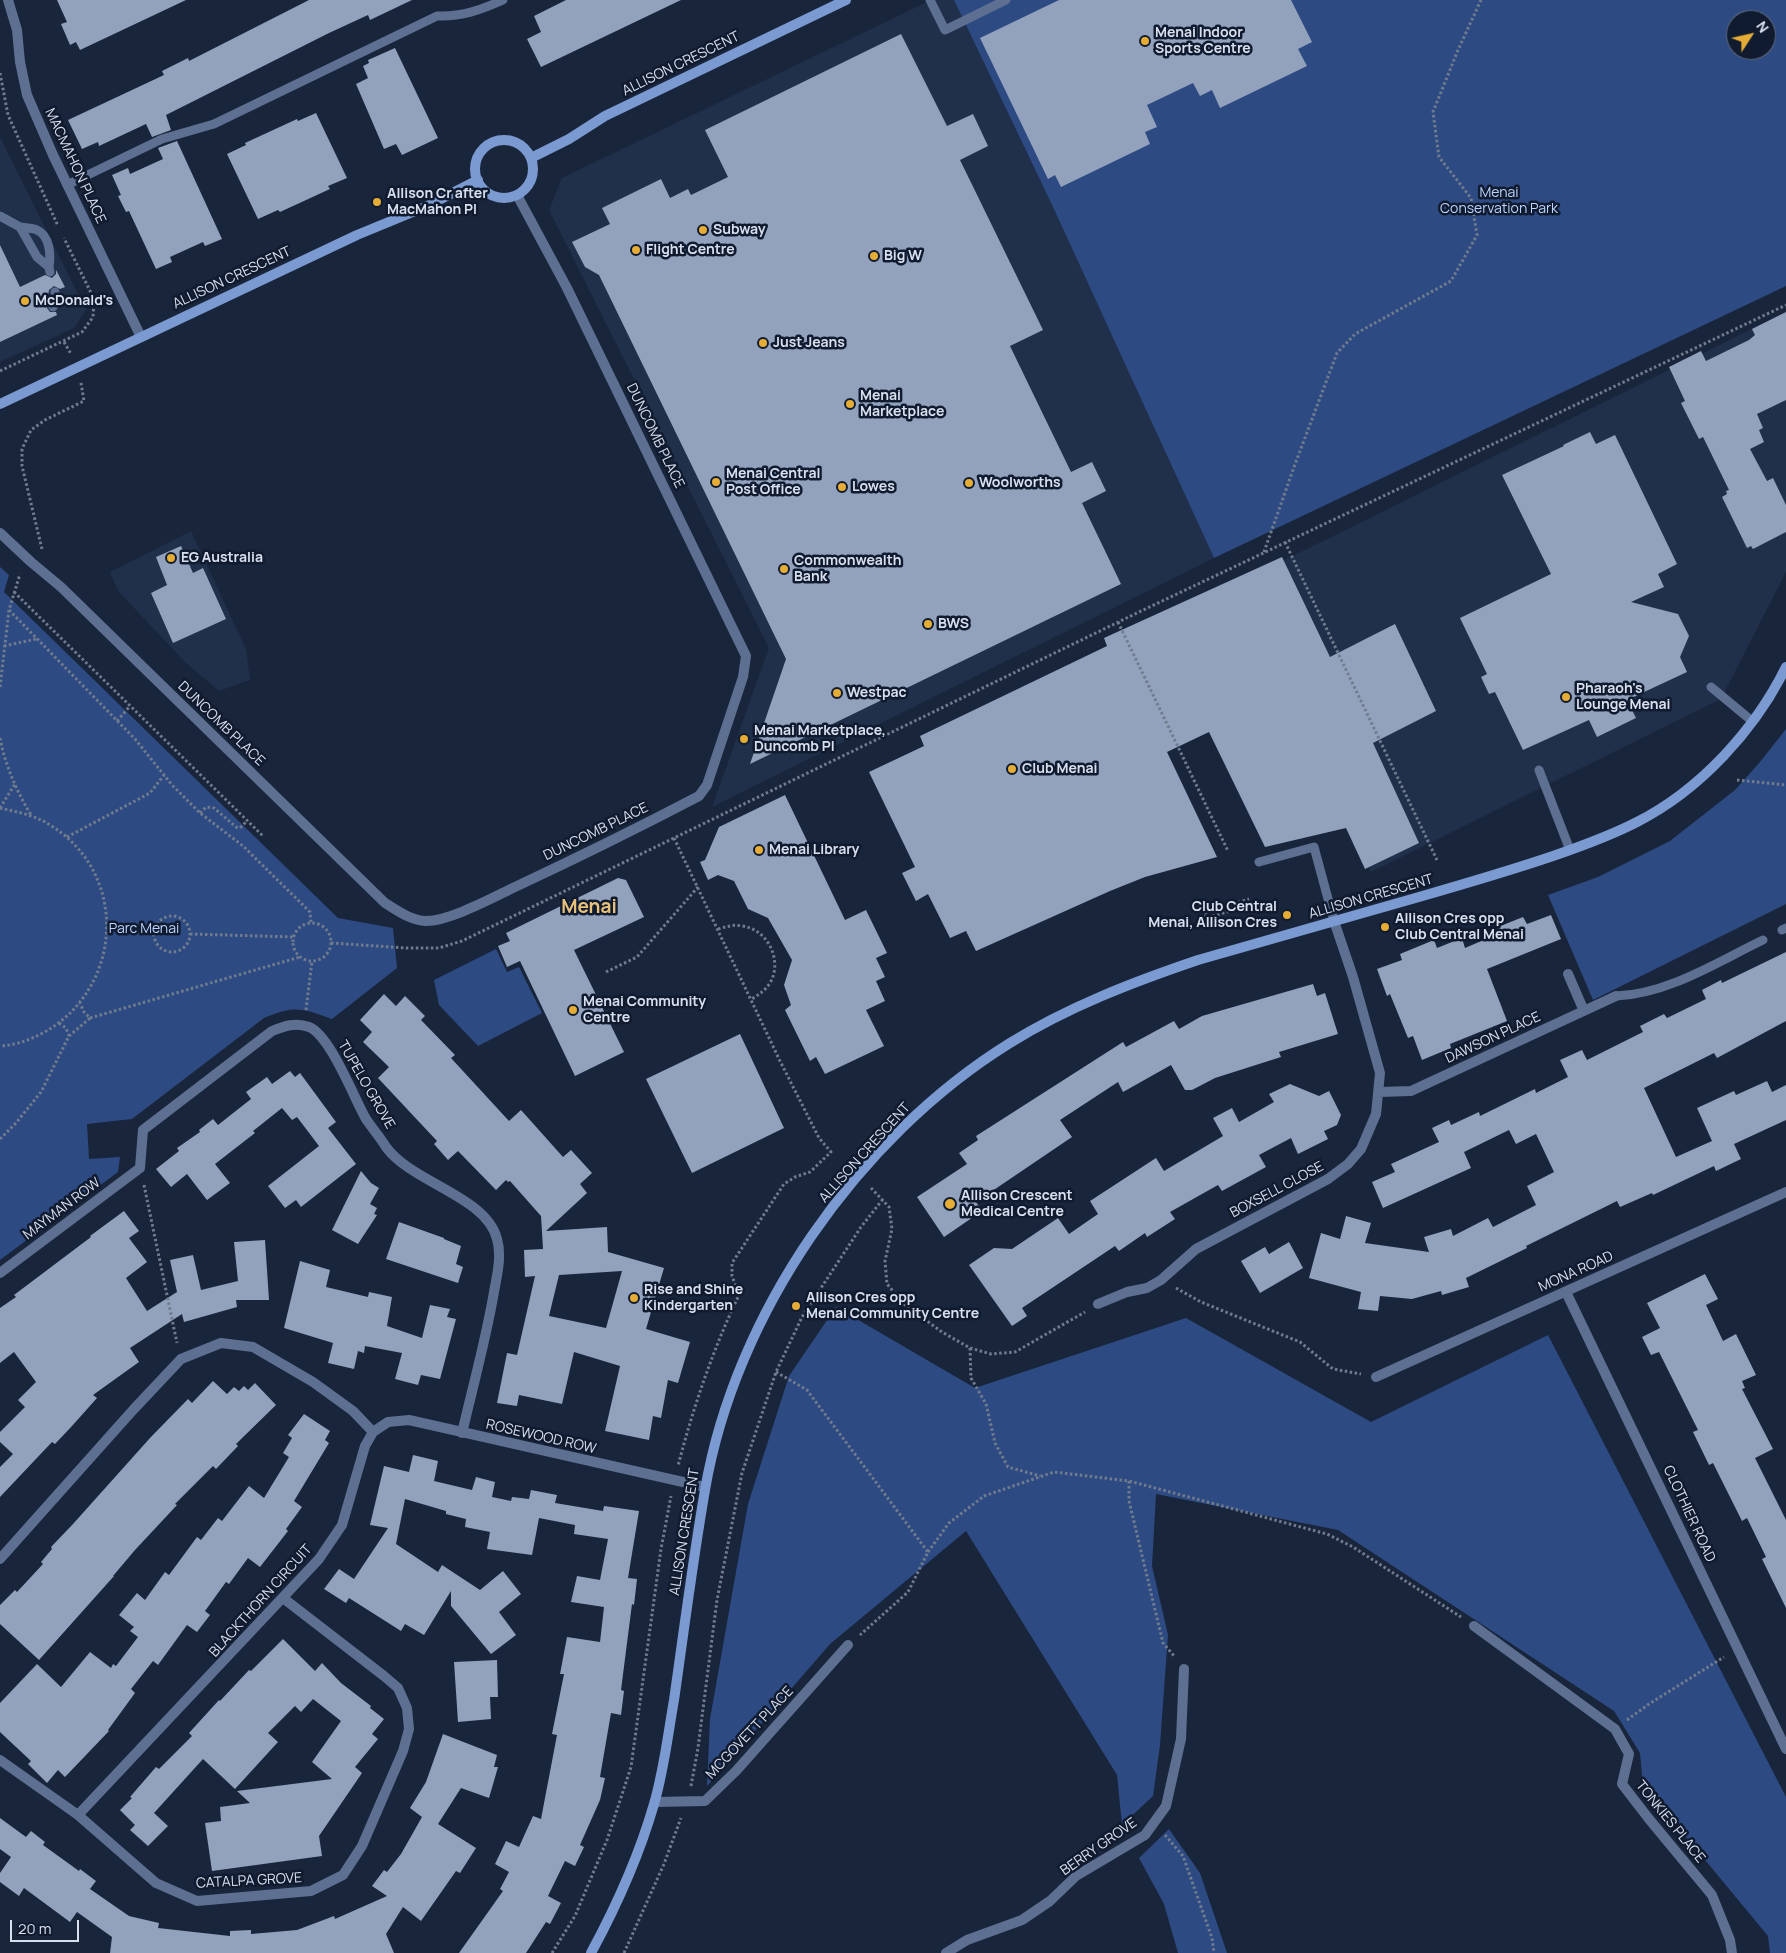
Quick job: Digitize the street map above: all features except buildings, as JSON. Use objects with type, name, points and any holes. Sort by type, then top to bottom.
[{"type":"street","name":"MACMAHON PLACE","points":[[8,0],[17,30],[20,62],[27,94],[67,185],[141,336]]},
{"type":"street","name":"ALLISON CRESCENT","points":[[531,158],[569,139],[605,116],[846,0]]},
{"type":"street","points":[[501,139],[511,140],[520,144],[526,150],[534,166],[533,176],[529,185],[517,195],[505,198],[495,197],[486,192],[478,180],[475,165],[478,156],[484,147],[501,139]]},
{"type":"street","name":"ALLISON CRESCENT","points":[[0,404],[357,235],[425,207],[478,180]]},
{"type":"street","name":"DUNCOMB PLACE","points":[[0,533],[61,587],[385,903],[406,917],[426,921],[444,918],[490,899],[612,841],[699,796],[707,785],[743,677],[746,656],[567,288],[517,195]]},
{"type":"street","name":"ALLISON CRESCENT","points":[[591,1953],[612,1914],[628,1878],[655,1802],[666,1749],[705,1487],[718,1428],[726,1405],[749,1345],[768,1305],[808,1242],[840,1198],[894,1136],[948,1087],[1009,1044],[1061,1015],[1099,997],[1198,960],[1469,883],[1607,837],[1638,822],[1661,808],[1712,768],[1734,746],[1786,666]]},
{"type":"street","name":"BOXSELL CLOSE","points":[[1098,1304],[1127,1292],[1147,1288],[1161,1280],[1196,1249],[1328,1179],[1348,1164],[1360,1149],[1370,1132],[1376,1114],[1380,1073],[1334,921]]},
{"type":"street","points":[[1568,974],[1584,1011]]},
{"type":"street","name":"DAWSON PLACE","points":[[1379,1092],[1411,1091],[1616,996]]},
{"type":"street","points":[[140,1168],[143,1130],[272,1031],[289,1024],[309,1027]]},
{"type":"street","name":"TUPELO GROVE","points":[[309,1027],[324,1039],[367,1119],[392,1155],[422,1176],[474,1207],[488,1219],[498,1239],[499,1265],[490,1314],[462,1433]]},
{"type":"street","name":"MAYMAN ROW","points":[[0,1272],[140,1168]]},
{"type":"street","name":"MONA ROAD","points":[[1376,1377],[1786,1192]]},
{"type":"street","name":"CLOTHIER ROAD","points":[[1566,1292],[1786,1749]]},
{"type":"street","points":[[0,1559],[181,1359],[221,1343],[253,1348],[314,1382],[352,1411],[373,1432]]},
{"type":"street","name":"ROSEWOOD ROW","points":[[373,1432],[388,1422],[410,1420],[705,1487]]},
{"type":"street","name":"BLACKTHORN CIRCUIT","points":[[78,1815],[319,1559],[342,1525],[365,1446],[373,1432]]},
{"type":"street","name":"CATALPA GROVE","points":[[0,1760],[78,1815],[156,1883],[197,1901],[311,1891],[343,1875],[362,1846],[403,1751],[409,1729],[407,1708],[398,1688],[283,1598]]},
{"type":"street","name":"TONKIES PLACE","points":[[1474,1626],[1616,1729],[1629,1754],[1622,1784],[1712,1895],[1730,1940],[1732,1953]]},
{"type":"street","name":"MCGOVETT PLACE","points":[[655,1802],[705,1801],[736,1771],[848,1646]]},
{"type":"street","name":"BERRY GROVE","points":[[946,1953],[967,1940],[1022,1920],[1050,1901],[1076,1876],[1145,1834],[1166,1806],[1181,1739],[1184,1669]]},
{"type":"lane","points":[[67,185],[162,139],[214,124],[437,16],[455,17],[485,8],[503,0]]},
{"type":"lane","points":[[930,0],[944,30],[1006,0]]},
{"type":"lane","points":[[0,216],[20,227],[36,230],[42,234],[51,252],[50,270],[37,258],[20,227]]},
{"type":"lane","points":[[53,307],[56,301],[55,292]]},
{"type":"lane","points":[[1711,687],[1752,721]]},
{"type":"lane","points":[[1539,770],[1570,850]]},
{"type":"lane","points":[[1259,862],[1314,847],[1334,921]]},
{"type":"lane","points":[[1616,996],[1634,996],[1663,988],[1763,940]]},
{"type":"path","points":[[1264,552],[1337,353],[1355,334],[1451,280],[1476,235],[1471,198],[1439,158],[1433,112],[1481,0]]},
{"type":"path","points":[[0,73],[8,115],[59,228]]},
{"type":"path","points":[[0,371],[82,332],[93,317],[94,299],[64,237]]},
{"type":"path","points":[[331,943],[439,948],[462,941],[1284,542],[1786,305]]},
{"type":"path","points":[[42,549],[22,466],[22,449],[31,430],[45,420],[84,401]]},
{"type":"path","points":[[1284,542],[1437,860]]},
{"type":"path","points":[[0,686],[8,610],[20,573]]},
{"type":"path","points":[[14,592],[264,837]]},
{"type":"path","points":[[8,610],[136,740],[200,813],[243,846],[310,912],[310,922]]},
{"type":"path","points":[[1118,622],[1228,851]]},
{"type":"path","points":[[4,646],[37,639]]},
{"type":"path","points":[[117,721],[130,706]]},
{"type":"path","points":[[0,738],[2,750],[15,784],[31,816]]},
{"type":"path","points":[[67,838],[150,793],[164,774]]},
{"type":"path","points":[[1737,780],[1786,786]]},
{"type":"path","points":[[0,1046],[33,1038],[59,1024],[80,1003],[91,987],[100,968],[105,949],[107,929],[106,909],[101,889],[81,853],[67,838],[50,825],[31,816],[0,808],[15,784]]},
{"type":"path","points":[[200,813],[206,807],[214,808],[236,827],[240,828],[248,821]]},
{"type":"path","points":[[552,1953],[575,1916],[607,1840],[631,1767],[661,1549],[674,1481],[688,1427],[726,1321],[739,1295],[732,1276],[732,1263],[784,1184],[795,1177],[810,1172],[831,1152],[819,1138],[780,1061],[674,838]]},
{"type":"path","points":[[606,972],[637,957],[698,887]]},
{"type":"path","points":[[1249,899],[1204,913],[1206,918],[1247,906],[1249,912]]},
{"type":"path","points":[[176,916],[186,923],[190,934],[189,940],[182,949],[171,952],[165,951],[156,943],[154,932],[159,921],[164,917],[176,916]]},
{"type":"path","points":[[0,1138],[16,1123],[41,1092],[69,1036],[90,1018],[300,957],[312,961],[323,957],[328,953],[331,943],[327,930],[317,922],[310,922],[299,926],[292,937],[294,949],[300,957]]},
{"type":"path","points":[[718,929],[730,926],[754,929],[764,937],[771,947],[775,958],[774,971],[770,982],[763,992],[752,999]]},
{"type":"path","points":[[107,929],[154,932]]},
{"type":"path","points":[[190,934],[292,937]]},
{"type":"path","points":[[309,1027],[305,1019],[306,996],[312,961]]},
{"type":"path","points":[[80,1003],[84,1012],[90,1018]]},
{"type":"path","points":[[59,1024],[66,1028],[69,1036]]},
{"type":"path","points":[[140,1168],[181,1359]]},
{"type":"path","points":[[871,1188],[889,1207],[892,1229],[884,1261],[888,1284],[905,1305],[942,1332],[970,1348],[991,1354],[1015,1352],[1098,1304]]},
{"type":"path","points":[[624,1953],[664,1864],[686,1802],[698,1748],[718,1600],[742,1473],[776,1372],[802,1317],[861,1227],[883,1199]]},
{"type":"path","points":[[1161,1280],[1201,1302],[1300,1342],[1333,1369],[1376,1377]]},
{"type":"path","points":[[970,1348],[970,1378],[986,1404],[995,1443],[1008,1467],[1041,1476]]},
{"type":"path","points":[[776,1372],[806,1390],[928,1552]]},
{"type":"path","points":[[848,1646],[908,1592],[928,1552],[949,1523],[984,1496],[1054,1472],[1129,1481],[1327,1534],[1353,1547],[1474,1626]]},
{"type":"path","points":[[1129,1481],[1129,1501],[1163,1643],[1184,1669]]},
{"type":"path","points":[[1616,1729],[1648,1704],[1738,1649]]},
{"type":"path","points":[[1154,1822],[1183,1856],[1212,1938],[1214,1953]]},
{"type":"shaded area","name":"Menai Marketplace","points":[[931,0],[954,0],[1053,207],[1214,558],[712,807],[769,648],[549,210],[562,178]]},
{"type":"shaded area","points":[[0,137],[86,310],[74,328],[0,362]]},
{"type":"shaded area","points":[[1786,312],[1786,572],[1721,699],[1371,872],[1234,585]]},
{"type":"shaded area","name":"EG Australia","points":[[191,531],[246,649],[250,680],[219,691],[185,662],[118,591],[110,572]]},
{"type":"green space","name":"Menai Conservation Park","points":[[954,0],[1786,0],[1786,286],[1214,558],[1053,207]]},
{"type":"green space","name":"Parc Menai","points":[[0,567],[9,575],[4,592],[338,918],[393,928],[397,968],[332,1019],[298,1009],[283,1011],[264,1018],[132,1119],[87,1124],[89,1159],[120,1157],[118,1172],[0,1260]]},
{"type":"green space","points":[[1786,729],[1786,904],[1593,1000],[1548,895],[1598,877],[1670,841],[1735,790]]},
{"type":"green space","points":[[496,949],[507,972],[519,967],[542,1013],[478,1046],[439,1005],[434,980]]},
{"type":"green space","points":[[836,1307],[975,1388],[1186,1318],[1371,1422],[1548,1335],[1786,1797],[1786,1953],[1770,1953],[1768,1936],[1643,1785],[1640,1753],[1614,1711],[1338,1530],[1156,1494],[1152,1566],[1168,1635],[1160,1745],[1153,1796],[1122,1825],[1117,1775],[966,1531],[830,1644],[707,1786],[710,1719],[748,1504],[789,1376]]},
{"type":"green space","points":[[1169,1829],[1200,1873],[1227,1953],[1178,1953],[1164,1904],[1139,1858]]},
{"type":"place","name":"Menai Indoor Sports Centre","points":[[1145,41]]},
{"type":"place","name":"Allison Cr after MacMahon Pl","points":[[377,202]]},
{"type":"place","name":"Subway","points":[[703,230]]},
{"type":"place","name":"Flight Centre","points":[[636,250]]},
{"type":"place","name":"Big W","points":[[874,256]]},
{"type":"place","name":"McDonald's","points":[[25,301]]},
{"type":"place","name":"Just Jeans","points":[[763,343]]},
{"type":"place","name":"Menai Marketplace","points":[[850,404]]},
{"type":"place","name":"Menai Central Post Office","points":[[716,482]]},
{"type":"place","name":"Woolworths","points":[[969,483]]},
{"type":"place","name":"Lowes","points":[[842,487]]},
{"type":"place","name":"EG Australia","points":[[171,558]]},
{"type":"place","name":"Commonwealth Bank","points":[[784,569]]},
{"type":"place","name":"BWS","points":[[928,624]]},
{"type":"place","name":"Westpac","points":[[837,693]]},
{"type":"place","name":"Pharaoh's Lounge Menai","points":[[1566,697]]},
{"type":"place","name":"Menai Marketplace, Duncomb Pl","points":[[744,739]]},
{"type":"place","name":"Club Menai","points":[[1012,769]]},
{"type":"place","name":"Menai Library","points":[[759,850]]},
{"type":"place","name":"Club Central Menai, Allison Cres","points":[[1287,915]]},
{"type":"place","name":"Allison Cres opp Club Central Menai","points":[[1385,927]]},
{"type":"place","name":"Menai Community Centre","points":[[573,1010]]},
{"type":"place","name":"Allison Crescent Medical Centre","points":[[950,1204]]},
{"type":"place","name":"Rise and Shine Kindergarten","points":[[634,1298]]},
{"type":"place","name":"Allison Cres opp Menai Community Centre","points":[[796,1306]]},
{"type":"district","name":"Menai","points":[[589,908]]}]
